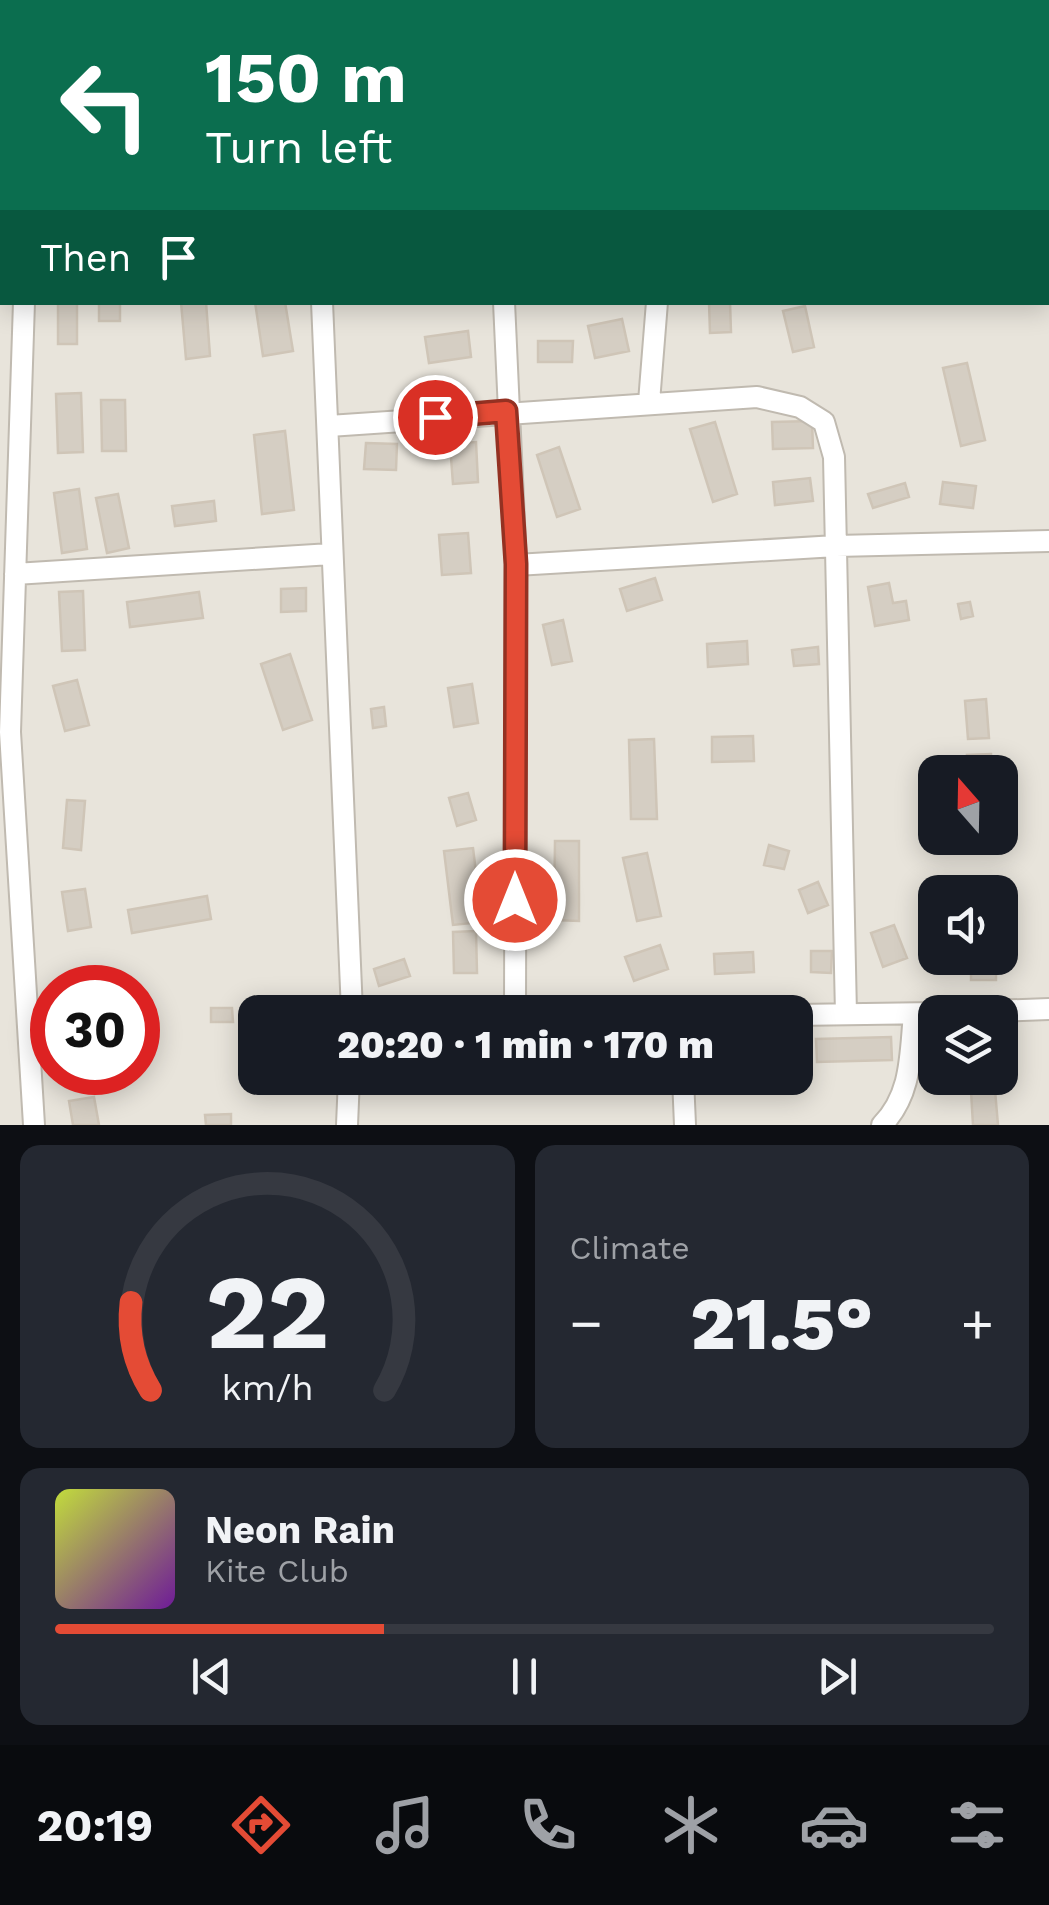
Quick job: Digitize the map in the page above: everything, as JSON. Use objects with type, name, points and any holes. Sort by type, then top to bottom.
[{"type":"street","points":[[24,305],[15,574],[5,732],[34,1125]]},
{"type":"street","points":[[322,305],[351,995]]},
{"type":"street","points":[[504,305],[516,564],[515,995]]},
{"type":"street","points":[[649,402],[656,305]]},
{"type":"street","points":[[329,426],[506,411],[757,397],[800,406],[824,422],[834,457],[846,1014]]},
{"type":"street","points":[[516,564],[836,546],[1049,541]]},
{"type":"street","points":[[15,574],[331,554]]},
{"type":"street","points":[[1018,1010],[1049,1009]]},
{"type":"street","points":[[813,1015],[918,1014]]},
{"type":"street","points":[[882,1125],[897,1110],[918,1042]]},
{"type":"street","points":[[347,1125],[348,1095]]},
{"type":"street","points":[[684,1095],[685,1125]]},
{"type":"shaded area","points":[[0,305],[1049,305],[1049,1125],[0,1125]]},
{"type":"building","points":[[58,305],[77,305],[77,344],[58,344]]},
{"type":"building","points":[[99,305],[120,305],[120,321],[99,321]]},
{"type":"building","points":[[181,305],[206,305],[210,356],[186,359]]},
{"type":"building","points":[[255,305],[285,305],[293,351],[263,356]]},
{"type":"building","points":[[709,305],[730,305],[731,332],[710,333]]},
{"type":"building","points":[[805,306],[814,347],[793,352],[783,311]]},
{"type":"building","points":[[622,319],[629,351],[595,358],[588,326]]},
{"type":"building","points":[[468,331],[471,357],[429,363],[425,337]]},
{"type":"building","points":[[538,341],[573,341],[572,362],[538,362]]},
{"type":"building","points":[[967,363],[985,440],[961,446],[943,368]]},
{"type":"building","points":[[81,393],[83,452],[58,453],[56,394]]},
{"type":"building","points":[[101,400],[125,400],[126,451],[102,451]]},
{"type":"building","points":[[812,421],[813,448],[773,449],[772,422]]},
{"type":"building","points":[[715,422],[737,494],[713,502],[690,429]]},
{"type":"building","points":[[285,431],[294,510],[262,514],[254,435]]},
{"type":"building","points":[[476,442],[478,482],[453,484],[450,444]]},
{"type":"building","points":[[366,443],[397,444],[396,470],[364,469]]},
{"type":"building","points":[[559,447],[580,509],[557,517],[537,455]]},
{"type":"building","points":[[810,478],[813,501],[775,505],[773,482]]},
{"type":"building","points":[[943,482],[976,486],[973,508],[940,504]]},
{"type":"building","points":[[905,483],[909,497],[873,508],[868,494]]},
{"type":"building","points":[[79,489],[87,549],[62,553],[54,493]]},
{"type":"building","points":[[118,494],[129,548],[107,553],[96,498]]},
{"type":"building","points":[[214,501],[216,521],[175,526],[172,506]]},
{"type":"building","points":[[468,533],[471,573],[442,575],[439,535]]},
{"type":"building","points":[[655,578],[662,600],[627,611],[620,589]]},
{"type":"building","points":[[889,583],[893,603],[906,601],[909,620],[875,626],[868,587]]},
{"type":"building","points":[[306,588],[306,611],[281,612],[281,589]]},
{"type":"building","points":[[83,591],[85,650],[62,651],[59,592]]},
{"type":"building","points":[[199,592],[203,618],[130,627],[127,602]]},
{"type":"building","points":[[970,602],[973,616],[961,619],[958,604]]},
{"type":"building","points":[[563,620],[572,661],[552,665],[543,625]]},
{"type":"building","points":[[747,641],[748,664],[708,667],[707,644]]},
{"type":"building","points":[[818,647],[819,664],[794,666],[792,650]]},
{"type":"building","points":[[290,654],[312,720],[283,730],[261,664]]},
{"type":"building","points":[[77,680],[89,725],[65,731],[53,686]]},
{"type":"building","points":[[472,684],[478,723],[454,727],[448,688]]},
{"type":"building","points":[[986,699],[989,738],[968,739],[965,701]]},
{"type":"building","points":[[384,707],[386,726],[373,728],[371,709]]},
{"type":"building","points":[[753,736],[754,761],[712,762],[712,737]]},
{"type":"building","points":[[654,739],[657,819],[631,819],[629,740]]},
{"type":"building","points":[[468,793],[476,820],[457,826],[449,798]]},
{"type":"building","points":[[67,800],[85,801],[81,850],[63,848]]},
{"type":"building","points":[[555,841],[579,841],[579,921],[554,920]]},
{"type":"building","points":[[769,845],[789,851],[784,869],[764,865]]},
{"type":"building","points":[[473,848],[482,922],[453,925],[444,851]]},
{"type":"building","points":[[647,853],[661,916],[637,921],[623,858]]},
{"type":"building","points":[[818,882],[828,905],[808,913],[799,890]]},
{"type":"building","points":[[85,889],[91,927],[68,931],[62,892]]},
{"type":"building","points":[[207,896],[211,919],[132,933],[128,910]]},
{"type":"building","points":[[894,925],[907,958],[883,967],[871,933]]},
{"type":"building","points":[[476,931],[477,973],[454,973],[453,932]]},
{"type":"building","points":[[660,945],[668,969],[634,981],[625,957]]},
{"type":"building","points":[[811,951],[832,951],[831,973],[811,972]]},
{"type":"building","points":[[753,952],[754,972],[715,974],[714,954]]},
{"type":"building","points":[[404,959],[410,976],[379,986],[374,969]]},
{"type":"building","points":[[971,975],[996,975],[996,980],[971,980]]},
{"type":"building","points":[[211,1008],[232,1008],[233,1022],[211,1022]]},
{"type":"building","points":[[891,1037],[892,1060],[817,1062],[816,1039]]},
{"type":"building","points":[[971,1095],[995,1095],[998,1125],[973,1125]]},
{"type":"building","points":[[94,1097],[99,1125],[73,1125],[69,1101]]},
{"type":"building","points":[[231,1114],[231,1125],[206,1125],[205,1115]]},
{"type":"route","points":[[435,417],[506,411],[516,564],[515,900]]}]
